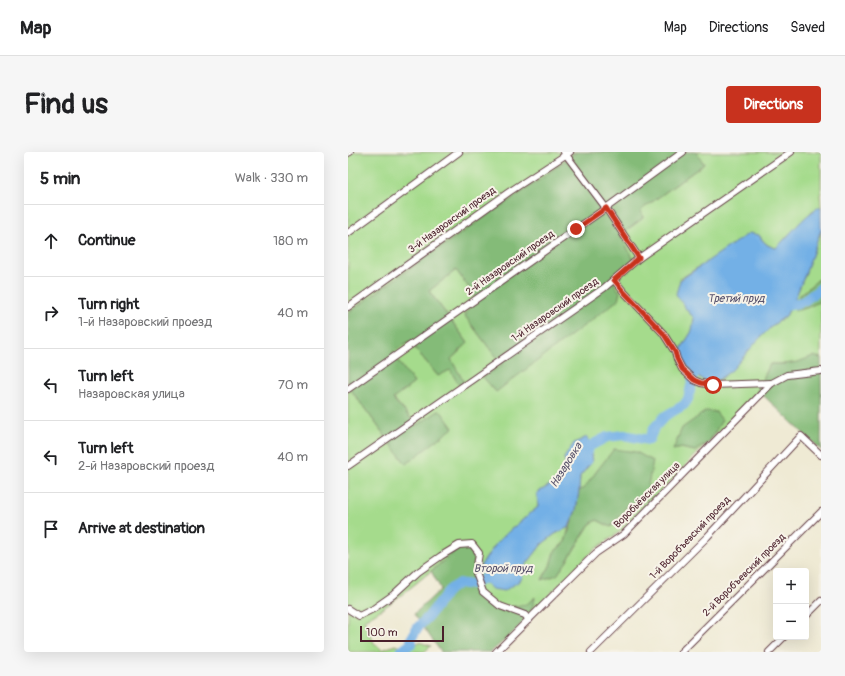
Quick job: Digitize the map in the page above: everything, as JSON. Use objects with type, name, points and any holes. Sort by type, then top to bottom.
[{"type":"street","points":[[348,233],[460,152]]},
{"type":"street","name":"2-й Назаровский проезд","points":[[348,389],[606,208],[683,152]]},
{"type":"street","name":"1-й Назаровский проезд","points":[[348,466],[604,288],[639,258],[791,152]]},
{"type":"street","points":[[567,153],[639,258]]},
{"type":"street","name":"3-й Назаровский проезд","points":[[348,307],[509,192],[567,153]]},
{"type":"street","points":[[614,280],[663,333],[675,352],[682,369],[694,380],[713,385],[772,382]]},
{"type":"street","name":"Воробьёвская улица","points":[[496,652],[596,552],[624,534],[772,382],[787,375],[821,371]]},
{"type":"street","name":"1-й Воробъевский проезд","points":[[591,652],[707,537],[801,436],[821,455]]},
{"type":"street","name":"2-й Воробъевский проезд","points":[[681,652],[821,512]]},
{"type":"street","points":[[348,609],[359,616],[373,609],[393,595],[418,572],[440,556],[460,545],[472,544],[479,553],[476,573],[483,592],[500,606],[525,615],[529,620]]},
{"type":"street","points":[[809,613],[821,601]]},
{"type":"street","points":[[769,652],[781,640]]},
{"type":"green space","points":[[348,152],[576,152],[538,181],[416,264],[348,313]]},
{"type":"green space","points":[[576,152],[696,152],[704,164],[641,210],[643,218],[620,235],[634,260],[614,284],[620,292],[618,300],[496,392],[483,377],[502,365],[465,316],[475,296],[456,270],[429,291],[468,343],[451,359],[464,382],[459,385],[450,370],[438,376],[409,341],[392,353],[414,383],[393,399],[417,425],[440,410],[453,428],[406,464],[348,386],[348,313],[416,264],[538,181]]},
{"type":"green space","points":[[696,152],[821,152],[821,207],[812,211],[776,248],[766,244],[759,235],[697,268],[680,279],[686,309],[694,318],[692,331],[681,349],[758,340],[773,325],[786,316],[806,272],[821,230],[821,277],[799,296],[795,310],[806,308],[821,301],[821,358],[810,358],[796,363],[770,364],[756,394],[621,531],[594,550],[525,621],[535,598],[527,604],[498,609],[479,593],[473,574],[460,547],[401,595],[364,620],[374,643],[382,650],[395,645],[409,649],[419,642],[431,646],[424,652],[348,652],[348,386],[406,464],[417,425],[393,398],[414,383],[392,353],[409,341],[438,376],[451,359],[468,343],[429,291],[456,270],[475,296],[465,316],[502,365],[496,392],[613,284],[634,260],[620,235],[643,218],[641,210],[704,164]],"holes":[[[722,420],[695,451],[681,448],[674,449]],[[590,446],[592,462],[580,476],[579,491],[585,488],[599,468],[641,503],[627,506],[611,527],[597,520],[590,524],[557,575],[542,579],[550,566],[554,552],[565,542],[569,527],[555,534],[542,544],[526,565],[481,565],[496,544],[538,507],[537,493],[568,474],[564,458]]]},
{"type":"green space","points":[[821,277],[821,301],[795,311],[799,296]]},
{"type":"green space","points":[[813,356],[821,358],[821,450],[764,396],[756,394],[770,364],[798,362]]},
{"type":"green space","points":[[706,411],[716,412],[722,420],[709,442],[695,451],[681,448],[673,450],[682,428]]},
{"type":"green space","points":[[614,449],[636,452],[653,461],[648,485],[651,496],[641,503],[627,506],[611,527],[597,520],[590,524],[557,575],[542,580],[550,566],[554,552],[565,542],[576,510],[579,491],[585,487]]},
{"type":"green space","points":[[460,547],[470,547],[475,555],[473,574],[479,593],[498,609],[527,604],[535,597],[533,606],[524,621],[491,652],[441,652],[414,614],[441,589],[431,571]]},
{"type":"water","name":"Третий пруд","points":[[821,207],[821,230],[806,272],[786,316],[773,325],[732,370],[718,380],[705,381],[694,374],[683,361],[681,349],[692,331],[694,318],[676,294],[680,280],[749,233],[759,235],[766,244],[776,248],[802,221]]},
{"type":"water","name":"Второй пруд","points":[[587,437],[592,462],[580,476],[576,510],[569,527],[555,534],[542,544],[526,565],[521,580],[504,591],[492,589],[482,580],[481,565],[496,544],[538,507],[537,493],[568,474],[564,458],[574,443]]},
{"type":"waterway","name":"Назаровка","points":[[778,307],[804,301],[821,288]]},
{"type":"waterway","name":"Назаровка","points":[[584,457],[590,446],[607,437],[624,435],[649,440],[654,428],[665,416],[684,405],[688,399],[694,374],[702,364]]},
{"type":"waterway","name":"Назаровка","points":[[400,652],[412,643],[411,639],[418,627],[428,617],[449,590],[459,583],[474,583],[488,576]]},
{"type":"route","points":[[576,229],[606,208],[639,258],[614,280],[663,333],[675,352],[682,369],[694,380],[713,385]]}]
